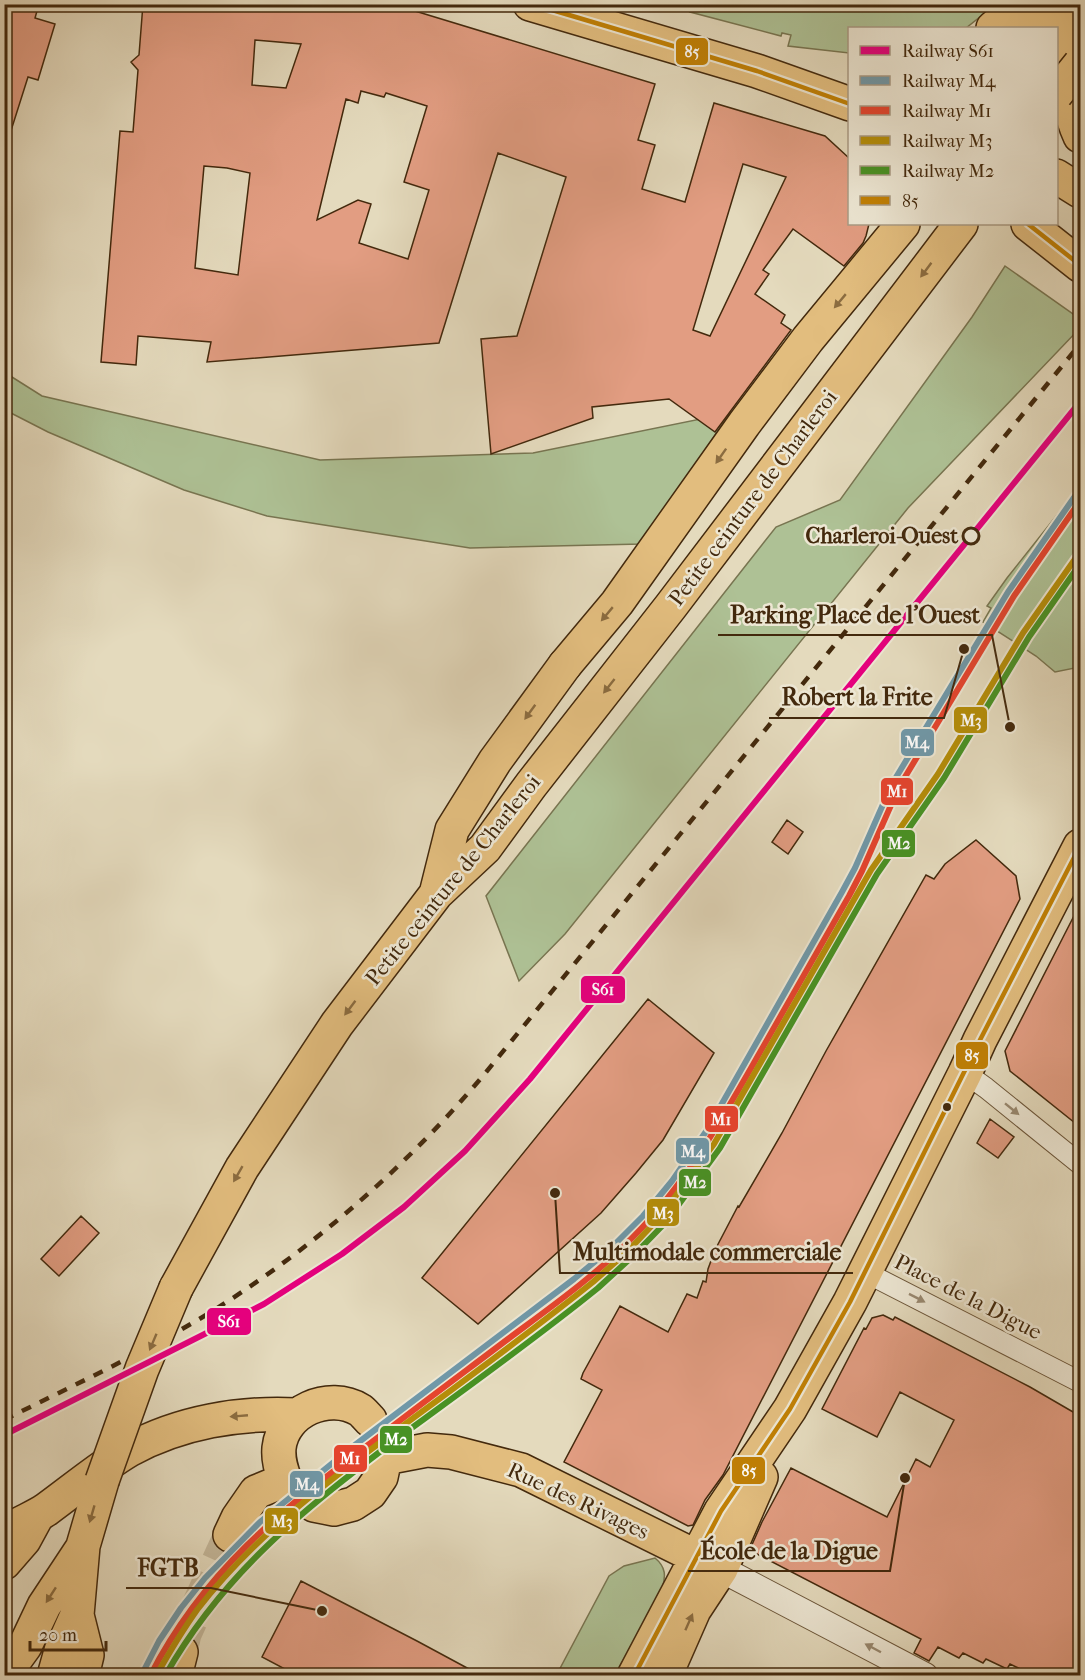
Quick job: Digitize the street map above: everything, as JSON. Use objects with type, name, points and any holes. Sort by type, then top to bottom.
[{"type":"main road","points":[[530,4],[601,15],[757,71],[848,86]]},
{"type":"main road","points":[[994,27],[1005,18],[1014,4]]},
{"type":"main road","points":[[1033,27],[1056,4]]},
{"type":"main road","points":[[1049,27],[1063,4]]},
{"type":"main road","points":[[1072,4],[1065,59],[1071,104],[1079,134]]},
{"type":"main road","points":[[1058,92],[1080,64]]},
{"type":"main road","points":[[757,71],[848,126]]},
{"type":"main road","points":[[1058,177],[1080,191]]},
{"type":"main road","points":[[865,271],[885,237],[889,225]]},
{"type":"main road","points":[[436,894],[452,830],[495,760],[565,665],[617,603],[744,424],[808,339],[902,225]]},
{"type":"main road","name":"Petite ceinture de Charleroi","points":[[54,1676],[61,1651],[77,1615],[83,1546],[102,1481],[142,1369],[176,1288],[242,1168],[337,1024],[436,894],[485,848],[960,225]]},
{"type":"main road","points":[[1029,225],[1080,265]]},
{"type":"main road","points":[[665,1676],[694,1610],[709,1563],[721,1511],[790,1409],[865,1272],[980,1040],[1080,846]]},
{"type":"main road","points":[[230,1535],[238,1518],[256,1492],[285,1480],[279,1463],[279,1446],[286,1429],[297,1416],[316,1405],[329,1402],[342,1403],[360,1410],[370,1420]]},
{"type":"main road","points":[[4,1534],[14,1526],[37,1516],[129,1450],[177,1430],[229,1416],[268,1413],[297,1416]]},
{"type":"main road","name":"Rue des Rivages","points":[[314,1506],[334,1509],[353,1504],[370,1493],[381,1477],[385,1458],[427,1450],[451,1452],[521,1470],[709,1563]]},
{"type":"main road","points":[[4,1563],[24,1540],[37,1516]]},
{"type":"main road","points":[[4,1675],[25,1646],[44,1606],[83,1546]]},
{"type":"main road","points":[[633,1676],[709,1563]]},
{"type":"main road","points":[[77,1615],[87,1655],[82,1676]]},
{"type":"street","points":[[965,1073],[1080,1164]]},
{"type":"street","name":"Place de la Digue","points":[[865,1272],[1080,1382]]},
{"type":"street","points":[[709,1563],[925,1676]]},
{"type":"green space","points":[[697,4],[995,5],[967,27],[848,27],[848,53],[788,46],[791,35],[782,33],[781,36],[690,12]]},
{"type":"green space","points":[[1005,266],[1080,319],[1080,328],[908,508],[565,934],[519,981],[486,896],[776,527],[840,500],[972,317]]},
{"type":"green space","points":[[4,372],[42,396],[320,460],[533,453],[730,413],[642,544],[470,548],[267,516],[184,490],[48,432],[5,410]]},
{"type":"green space","points":[[1080,486],[1080,667],[1055,672],[1036,656],[983,622],[991,608],[987,606]]},
{"type":"green space","points":[[655,1558],[664,1572],[662,1589],[615,1675],[556,1676],[609,1576],[624,1566]]},
{"type":"building","points":[[4,4],[39,4],[35,18],[55,24],[38,80],[28,77],[9,137],[4,136]]},
{"type":"building","points":[[143,4],[392,4],[655,84],[638,140],[655,145],[642,189],[685,202],[714,103],[825,136],[848,157],[848,225],[869,225],[863,243],[844,266],[793,229],[763,270],[769,274],[755,294],[785,315],[781,323],[791,330],[715,432],[669,399],[592,407],[593,418],[491,454],[481,339],[517,336],[566,177],[498,153],[439,343],[207,362],[211,342],[138,336],[136,365],[101,362],[120,131],[133,132],[138,70],[131,62],[139,55]],"holes":[[[255,40],[301,44],[286,88],[252,85]],[[361,91],[384,97],[386,93],[427,106],[404,182],[429,190],[408,259],[359,243],[371,204],[358,200],[317,220],[346,99],[358,103]],[[743,164],[786,177],[710,336],[693,330]],[[204,166],[250,173],[238,275],[195,268]]]},
{"type":"building","points":[[787,820],[803,832],[788,854],[772,842]]},
{"type":"building","points":[[976,840],[1016,876],[1020,899],[723,1475],[705,1500],[693,1525],[688,1526],[564,1462],[602,1390],[581,1379],[583,1373],[620,1306],[668,1332],[687,1294],[697,1298],[703,1281],[706,1282],[715,1250],[738,1206],[782,1133],[926,875],[934,879],[945,864]]},
{"type":"building","points":[[1080,904],[1080,1127],[1010,1071],[1005,1051]]},
{"type":"building","points":[[648,999],[714,1053],[663,1140],[636,1173],[601,1213],[478,1324],[422,1278]]},
{"type":"building","points":[[990,1119],[1014,1137],[998,1158],[977,1143]]},
{"type":"building","points":[[81,1216],[99,1233],[59,1276],[41,1259]]},
{"type":"building","points":[[883,1315],[893,1320],[895,1317],[1030,1387],[1080,1416],[1080,1672],[1069,1676],[1047,1676],[1034,1669],[1031,1674],[1010,1664],[1007,1669],[986,1659],[983,1663],[963,1653],[959,1658],[938,1647],[929,1661],[914,1653],[921,1639],[753,1552],[751,1547],[762,1522],[791,1468],[887,1517],[916,1459],[930,1467],[954,1420],[900,1392],[877,1437],[822,1409],[864,1328],[866,1329],[872,1318]]},
{"type":"building","points":[[301,1581],[482,1676],[298,1676],[262,1657]]},
{"type":"tunnel","points":[[370,1420],[382,1439],[384,1453]]},
{"type":"tunnel","points":[[287,1483],[297,1495],[314,1505]]},
{"type":"tunnel","points":[[181,1652],[185,1634],[230,1535]]},
{"type":"railway","points":[[4,1420],[157,1343],[244,1290],[320,1235],[425,1140],[487,1071],[1080,344]]},
{"type":"rail line","name":"S61","points":[[4,1435],[264,1304],[342,1254],[404,1207],[465,1151],[530,1079],[1080,402]]},
{"type":"rail line","name":"M4","points":[[141,1676],[159,1641],[181,1608],[205,1578],[260,1522],[351,1448],[574,1279],[610,1249],[643,1216],[672,1181],[707,1130],[842,892],[892,784],[1008,592],[1080,489]]},
{"type":"rail line","name":"M1","points":[[150,1676],[171,1639],[195,1605],[220,1574],[276,1519],[338,1468],[588,1278],[632,1238],[669,1196],[717,1127],[849,896],[899,787],[1014,596],[1080,501]]},
{"type":"rail line","name":"M3","points":[[156,1676],[197,1610],[240,1561],[287,1516],[337,1475],[518,1341],[593,1282],[628,1251],[660,1217],[714,1144],[871,870],[938,774],[1023,633],[1080,552]]},
{"type":"rail line","name":"M2","points":[[165,1676],[214,1604],[270,1543],[333,1488],[598,1288],[666,1222],[720,1148],[877,874],[944,778],[1029,637],[1080,564]]},
{"type":"transit line","name":"85","points":[[532,4],[757,71],[848,103]]},
{"type":"transit line","name":"85","points":[[1029,225],[1080,265]]},
{"type":"transit line","name":"85","points":[[634,1676],[721,1511],[790,1409],[850,1302],[980,1040],[1080,846]]},
{"type":"place","name":"Charleroi-Ouest","points":[[971,536]]},
{"type":"place","name":"Robert la Frite","points":[[964,649]]},
{"type":"place","name":"Parking Place de l'Ouest","points":[[1010,727]]},
{"type":"place","name":"Multimodale commerciale","points":[[555,1193]]},
{"type":"place","name":"École de la Digue","points":[[905,1478]]},
{"type":"place","name":"FGTB","points":[[322,1611]]}]
